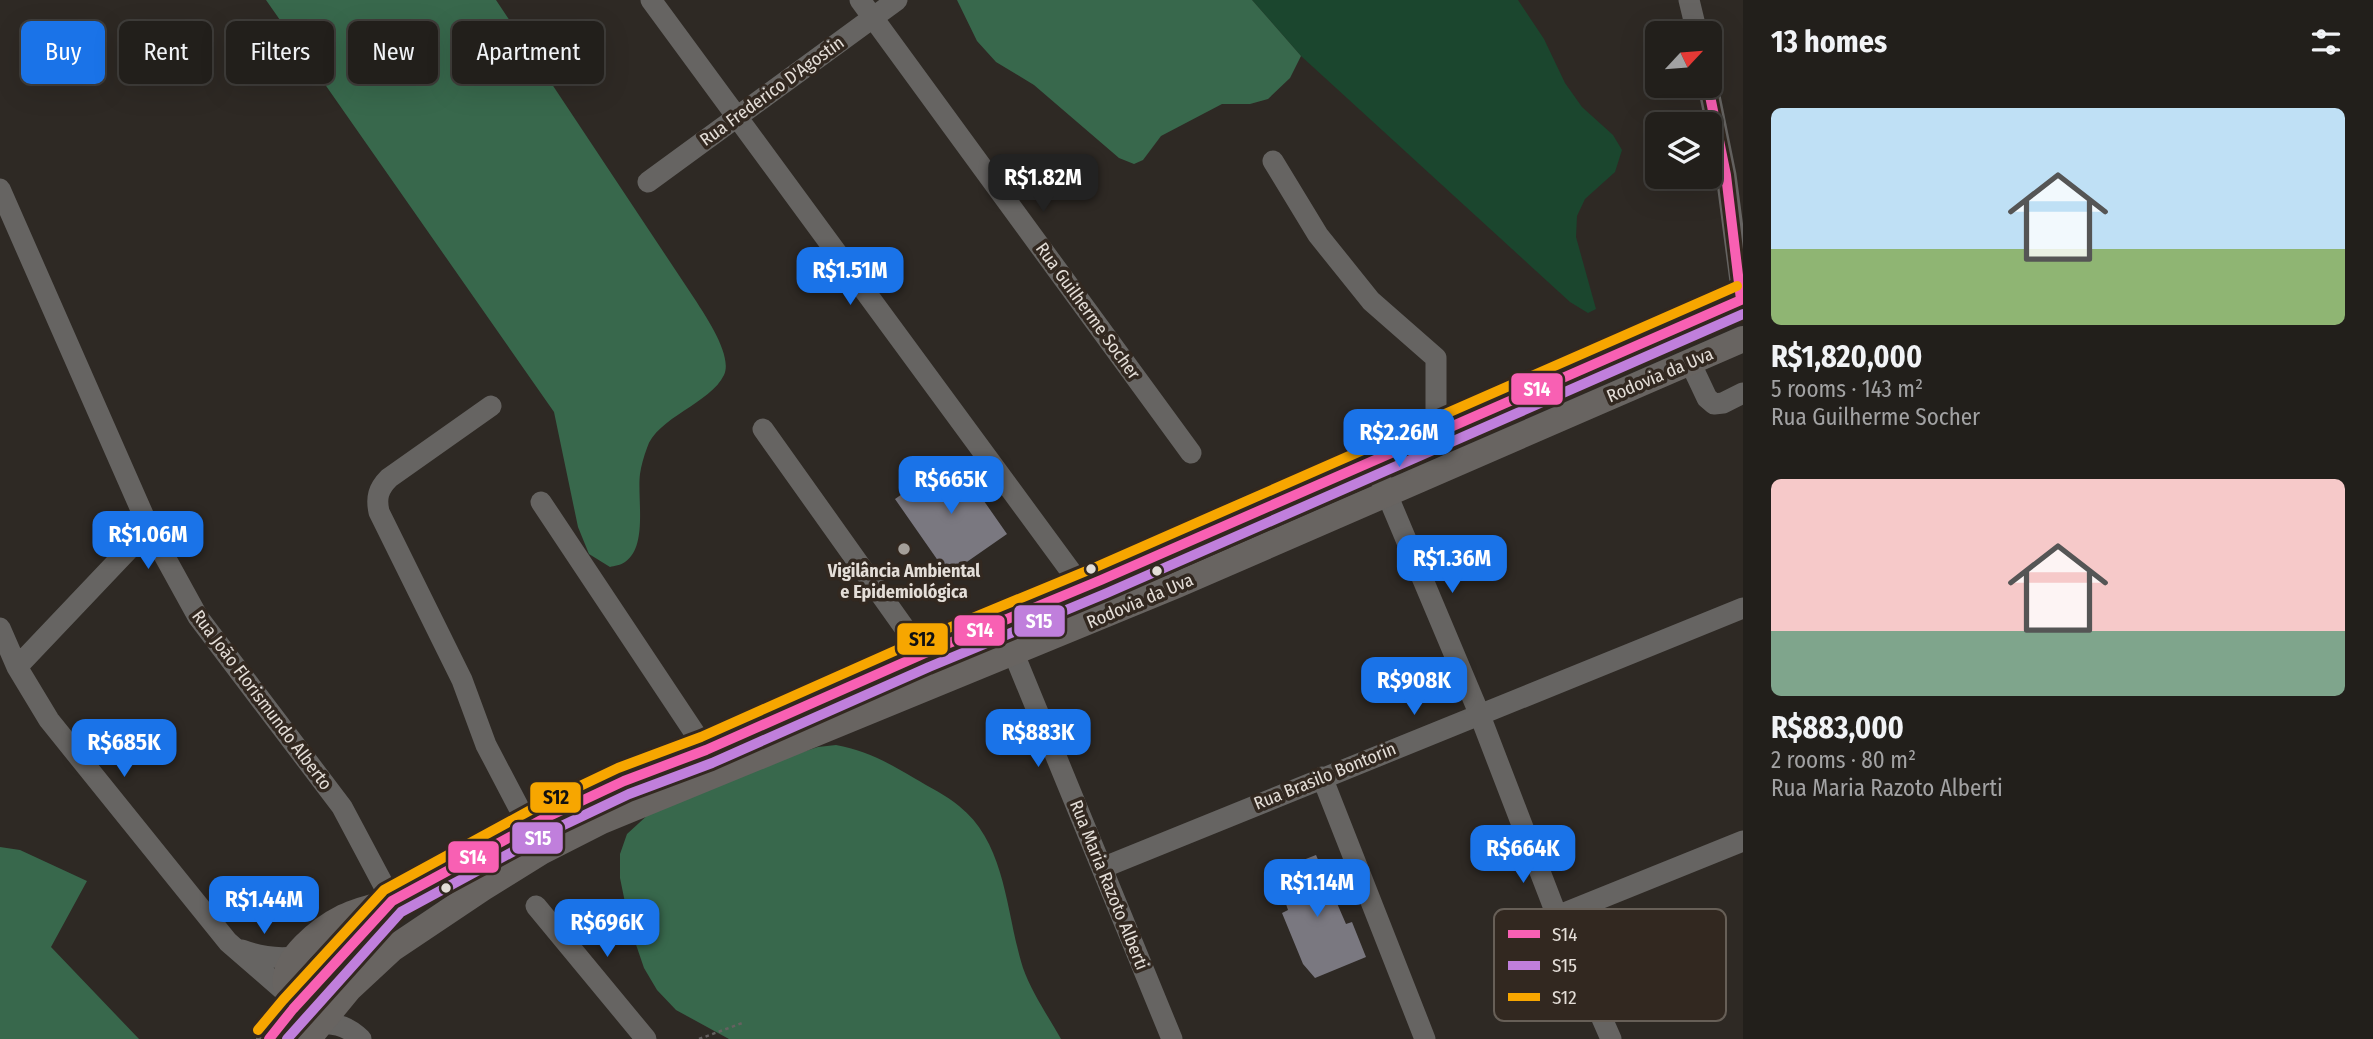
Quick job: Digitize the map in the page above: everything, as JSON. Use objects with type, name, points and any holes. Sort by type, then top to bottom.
[{"type":"main road","name":"Rodovia da Uva","points":[[269,1039],[393,901],[529,827],[624,781],[706,750],[1742,301]]},
{"type":"main road","name":"Rodovia da Uva","points":[[314,1031],[349,989],[393,949],[482,888],[541,852],[602,821],[1190,580],[1743,339]]},
{"type":"main road","points":[[298,1004],[286,985],[286,974],[294,957],[318,934],[342,918],[393,901]]},
{"type":"street","points":[[651,0],[1083,588]]},
{"type":"street","name":"Rua Guilherme Socher","points":[[860,0],[1191,453]]},
{"type":"street","name":"Rua Frederico D'Agostin","points":[[648,181],[897,0]]},
{"type":"street","points":[[1689,0],[1694,21]]},
{"type":"street","points":[[1710,98],[1726,175],[1742,301]]},
{"type":"street","points":[[1273,161],[1318,235],[1371,301],[1436,358],[1436,433]]},
{"type":"street","name":"Rua João Florismundo Alberto","points":[[0,188],[149,528],[198,617],[342,807],[393,901]]},
{"type":"street","points":[[1690,362],[1707,398],[1714,404],[1723,403],[1743,393]]},
{"type":"street","points":[[491,406],[388,478],[380,487],[377,500],[379,512],[465,687],[486,745],[529,827]]},
{"type":"street","points":[[763,429],[923,654]]},
{"type":"street","points":[[1373,461],[1479,713],[1554,909]]},
{"type":"street","points":[[541,502],[706,750]]},
{"type":"street","points":[[17,667],[149,528]]},
{"type":"street","name":"Rua Brasilo Bontorin","points":[[1102,868],[1743,608]]},
{"type":"street","points":[[0,628],[17,667],[48,720],[228,942],[298,1004],[314,1031],[338,1024],[349,1028],[360,1039]]},
{"type":"street","name":"Rua Maria Razoto Alberti","points":[[1014,654],[1172,1039]]},
{"type":"street","points":[[1322,777],[1425,1039]]},
{"type":"street","points":[[1574,909],[1743,841]]},
{"type":"street","points":[[536,906],[646,1039]]},
{"type":"street","points":[[228,942],[260,957],[294,957]]},
{"type":"street","points":[[1603,1021],[1611,1039]]},
{"type":"path","points":[[699,1039],[745,1022]]},
{"type":"green space","points":[[266,0],[496,0],[510,21],[452,21],[452,84],[552,84],[712,326],[725,358],[724,375],[708,394],[652,437],[640,474],[637,545],[625,562],[610,567],[589,554],[578,527],[554,412],[325,84],[334,84],[334,21],[281,21]]},
{"type":"green space","points":[[957,0],[1252,0],[1301,56],[1290,78],[1268,99],[1250,104],[1222,104],[1161,136],[1143,160],[1134,164],[1119,158],[1034,85],[996,62],[977,41]]},
{"type":"green space","points":[[1252,0],[1518,0],[1544,39],[1565,83],[1582,107],[1613,135],[1622,150],[1615,172],[1585,199],[1577,216],[1576,237],[1596,309],[1588,313],[1570,302],[1301,56]]},
{"type":"green space","points":[[836,745],[867,754],[895,767],[949,798],[975,822],[987,840],[1003,881],[1023,968],[1061,1039],[729,1039],[676,1010],[657,990],[644,968],[630,927],[620,878],[620,854],[627,834],[651,812],[781,759],[818,747]]},
{"type":"green space","points":[[0,847],[20,850],[87,881],[51,947],[139,1039],[0,1039]]},
{"type":"building","points":[[954,458],[1007,534],[948,575],[895,499]]},
{"type":"building","points":[[1316,855],[1346,924],[1352,922],[1366,957],[1315,978],[1303,964],[1282,913],[1288,910],[1275,871]]},
{"type":"transit line","name":"S14","points":[[1710,98],[1726,175],[1741,300]]},
{"type":"transit line","name":"S12","points":[[258,1030],[384,890],[538,806],[618,768],[701,737],[917,641],[1096,567],[1737,286]]},
{"type":"transit line","name":"S14","points":[[269,1039],[392,901],[545,818],[624,781],[706,750],[923,654],[1101,580],[1743,299]]},
{"type":"transit line","name":"S15","points":[[287,1039],[401,912],[551,831],[629,794],[712,763],[929,667],[1107,593],[1743,314]]},
{"type":"place","name":"Vigilância Ambiental e Epidemiológica","points":[[904,549]]}]
